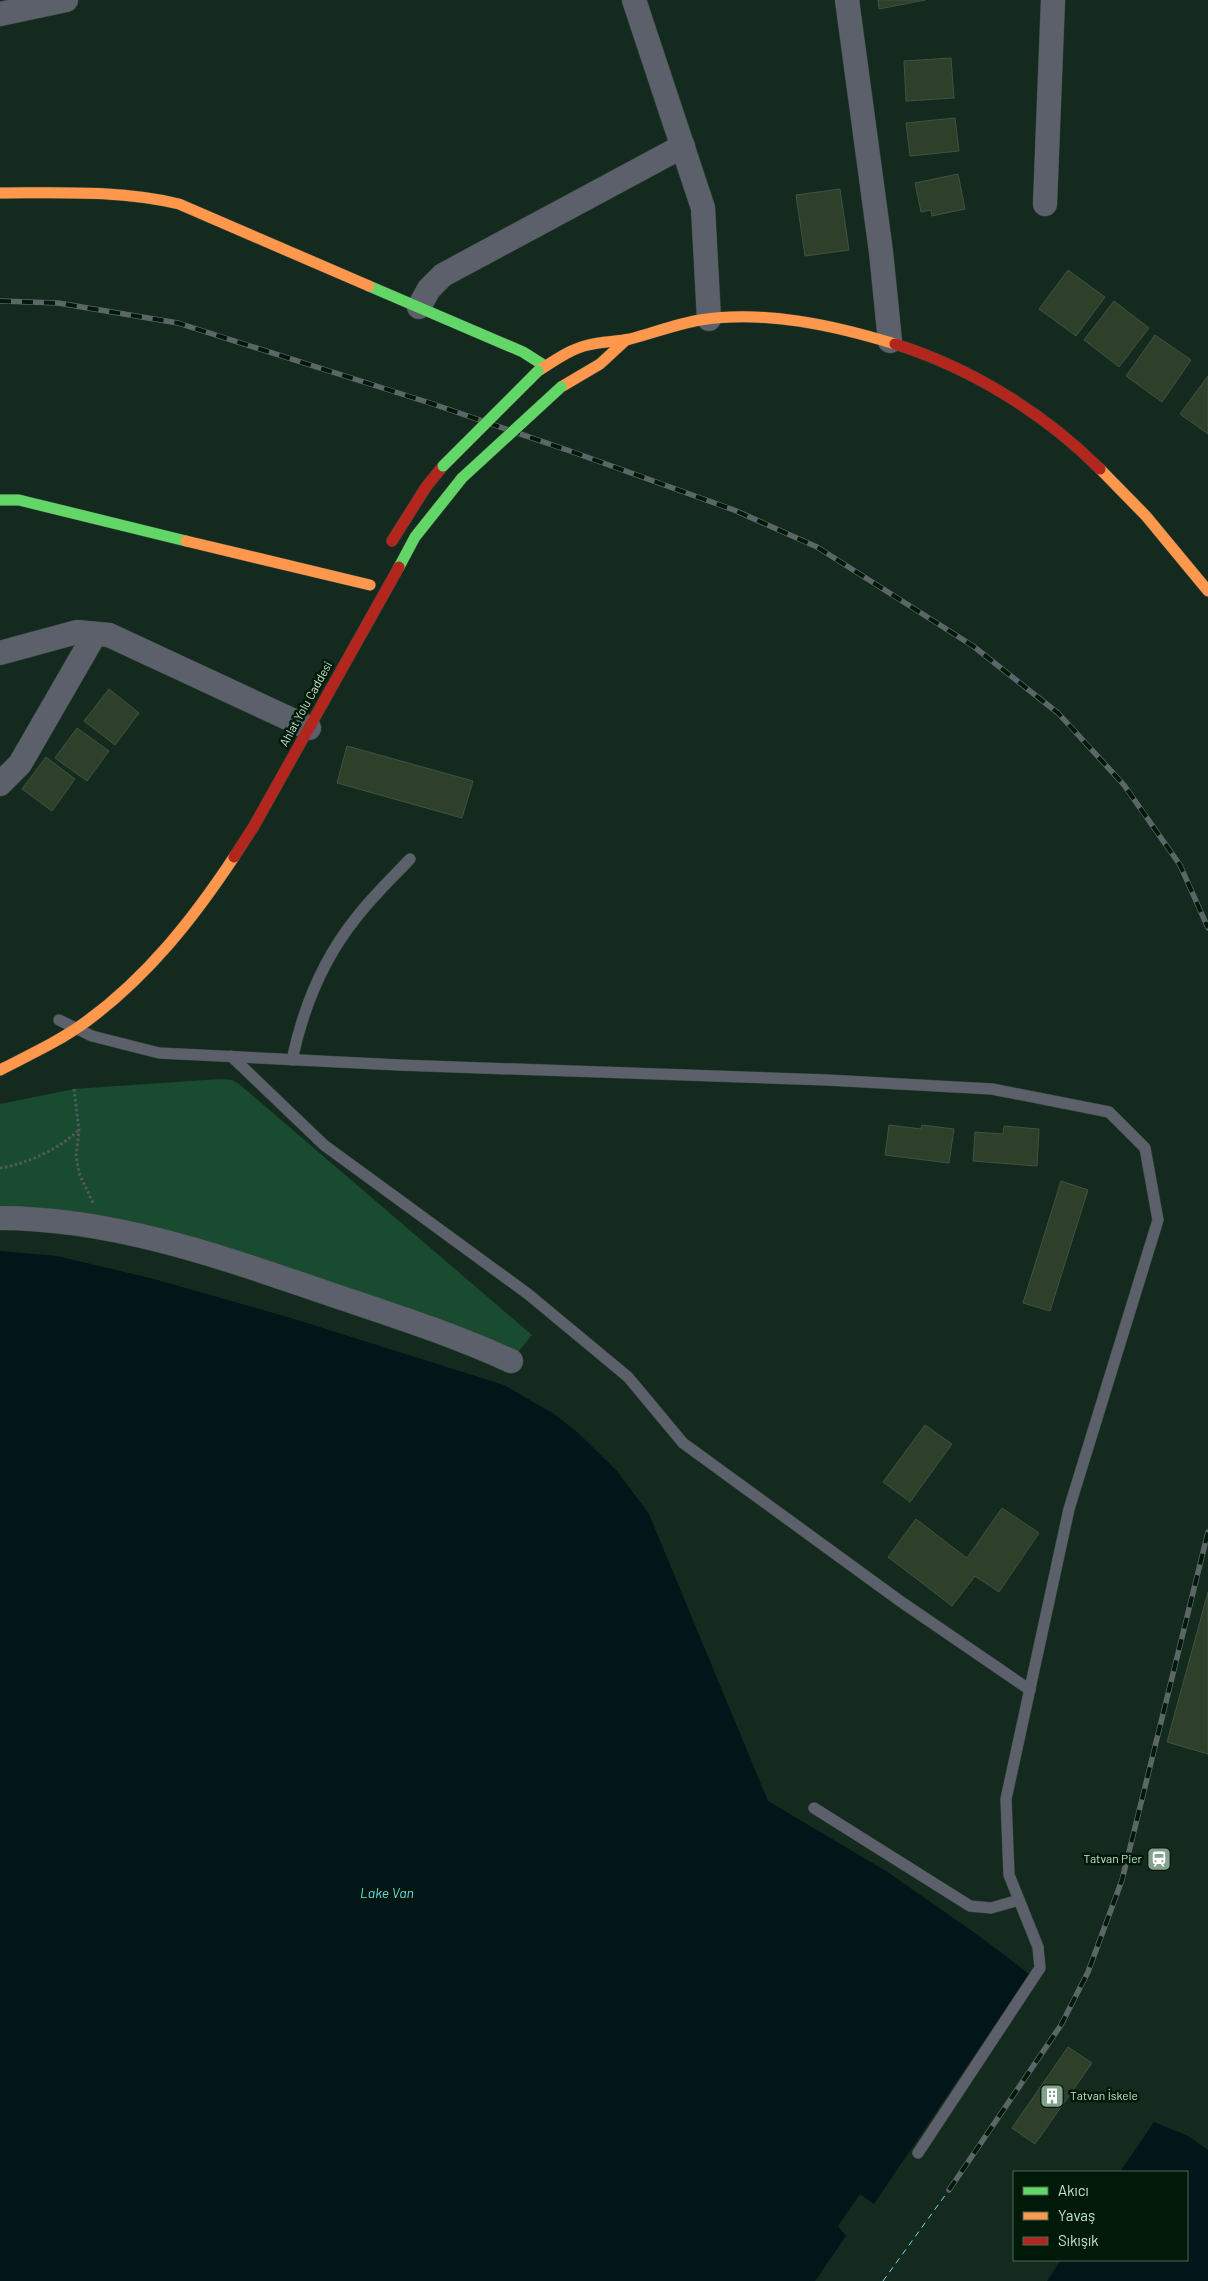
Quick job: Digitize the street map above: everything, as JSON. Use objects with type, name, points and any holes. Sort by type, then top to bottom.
[{"type":"street","points":[[0,14],[66,0]]},
{"type":"street","points":[[634,0],[703,208],[709,319]]},
{"type":"street","points":[[847,0],[881,252],[890,341]]},
{"type":"street","points":[[1045,204],[1053,0]]},
{"type":"street","points":[[419,307],[429,289],[443,275],[683,146]]},
{"type":"street","points":[[0,193],[118,193],[160,199],[198,211],[523,352],[542,368]]},
{"type":"street","points":[[386,553],[426,487],[443,466],[542,368],[559,356],[586,345],[626,340],[682,323],[709,319],[764,317],[799,321],[890,341],[922,353],[1024,407],[1076,446],[1113,481],[1165,537],[1208,591]]},
{"type":"street","name":"Ahlat Yolu Caddesi","points":[[0,1070],[48,1047],[76,1029],[121,993],[165,948],[199,908],[232,862],[300,724],[414,537],[462,478],[561,387],[600,364],[626,340]]},
{"type":"street","points":[[0,500],[20,500],[370,585]]},
{"type":"street","points":[[0,653],[77,632],[108,635],[300,724]]},
{"type":"street","points":[[0,784],[20,764],[95,634]]},
{"type":"street","points":[[55,1023],[72,1012]]},
{"type":"street","points":[[0,1218],[40,1218],[173,1245],[259,1270],[470,1343],[512,1361]]},
{"type":"lane","points":[[292,1060],[300,1024],[309,1000],[337,946],[356,917],[410,859]]},
{"type":"lane","points":[[55,1023],[92,1036],[159,1053],[292,1060],[827,1080],[992,1089],[1108,1112],[1145,1148],[1158,1220],[1069,1509],[1006,1799],[1009,1875],[1038,1947],[1040,1968],[918,2153]]},
{"type":"lane","points":[[231,1056],[324,1145],[528,1294],[628,1377],[683,1443],[900,1601],[1030,1690]]},
{"type":"lane","points":[[814,1808],[970,1906],[991,1908],[1019,1900]]},
{"type":"path","points":[[74,1088],[79,1131],[76,1156],[80,1173],[94,1205],[85,1226]]},
{"type":"path","points":[[0,1168],[22,1162],[59,1146],[79,1131]]},
{"type":"green space","points":[[220,1079],[232,1080],[239,1084],[532,1335],[511,1361],[259,1270],[0,1218],[0,1104],[74,1089]]},
{"type":"water","name":"Lake Van","points":[[0,1251],[57,1256],[154,1279],[291,1318],[504,1385],[554,1414],[577,1432],[616,1470],[649,1514],[768,1801],[886,1871],[982,1938],[1029,1974],[874,2204],[860,2194],[838,2226],[846,2236],[815,2281],[0,2281]]},
{"type":"water","points":[[1154,2122],[1188,2136],[1208,2150],[1208,2281],[1047,2281],[1060,2261],[1188,2261],[1188,2171],[1121,2171]]},
{"type":"building","points":[[878,0],[925,0],[879,9]]},
{"type":"building","points":[[951,58],[954,98],[906,101],[904,61]]},
{"type":"building","points":[[955,118],[959,151],[910,156],[906,123]]},
{"type":"building","points":[[958,174],[965,209],[932,216],[931,210],[921,212],[915,183]]},
{"type":"building","points":[[840,189],[849,250],[805,256],[796,195]]},
{"type":"building","points":[[1068,270],[1105,297],[1076,336],[1039,309]]},
{"type":"building","points":[[1114,301],[1149,328],[1119,367],[1084,340]]},
{"type":"building","points":[[1155,335],[1191,360],[1162,402],[1126,376]]},
{"type":"building","points":[[1208,376],[1208,434],[1180,414]]},
{"type":"building","points":[[109,689],[139,713],[115,745],[84,721]]},
{"type":"building","points":[[77,728],[109,751],[87,781],[55,758]]},
{"type":"building","points":[[347,746],[473,781],[462,818],[337,783]]},
{"type":"building","points":[[46,757],[75,779],[52,811],[22,789]]},
{"type":"building","points":[[889,1125],[921,1129],[922,1125],[954,1129],[949,1163],[885,1155]]},
{"type":"building","points":[[1004,1126],[1039,1129],[1037,1166],[973,1161],[975,1132],[1003,1134]]},
{"type":"building","points":[[1061,1181],[1088,1190],[1050,1311],[1023,1303]]},
{"type":"building","points":[[925,1425],[952,1444],[910,1502],[883,1482]]},
{"type":"building","points":[[1002,1508],[1039,1533],[999,1592],[975,1576],[952,1606],[888,1557],[916,1519],[967,1558]]},
{"type":"building","points":[[1208,1592],[1208,1754],[1167,1742]]},
{"type":"building","name":"Tatvan İskele","points":[[1068,2047],[1092,2063],[1035,2144],[1012,2128]]},
{"type":"ferry route","points":[[883,2281],[949,2190]]},
{"type":"railway","points":[[0,301],[58,303],[178,323],[430,403],[570,451],[734,510],[817,547],[973,646],[1058,713],[1124,785],[1180,865],[1208,928]]},
{"type":"railway","points":[[949,2190],[1061,2025],[1088,1972],[1122,1880],[1208,1532]]},
{"type":"traffic: fast","points":[[369,286],[523,352],[545,366]]},
{"type":"traffic: fast","points":[[443,466],[538,371]]},
{"type":"traffic: fast","points":[[462,478],[561,387]]},
{"type":"traffic: fast","points":[[399,567],[415,537],[462,478]]},
{"type":"traffic: fast","points":[[0,500],[19,500],[186,541]]},
{"type":"traffic: slow","points":[[0,193],[112,194],[179,204],[369,286]]},
{"type":"traffic: slow","points":[[538,371],[581,347],[630,339],[673,326],[724,317],[774,318],[799,321],[823,325],[895,344]]},
{"type":"traffic: slow","points":[[561,387],[600,364],[626,340]]},
{"type":"traffic: slow","points":[[1100,469],[1146,516],[1208,591]]},
{"type":"traffic: slow","points":[[186,541],[370,585]]},
{"type":"traffic: slow","points":[[0,1070],[77,1028],[130,986],[185,925],[234,857]]},
{"type":"traffic: jam","points":[[895,344],[951,366],[1005,394],[1055,429],[1100,469]]},
{"type":"traffic: jam","points":[[392,541],[426,487],[443,466]]},
{"type":"traffic: jam","points":[[234,857],[254,826],[399,567]]},
{"type":"place","name":"Tatvan Pier","points":[[1159,1859]]},
{"type":"place","name":"Tatvan İskele","points":[[1052,2096]]}]
